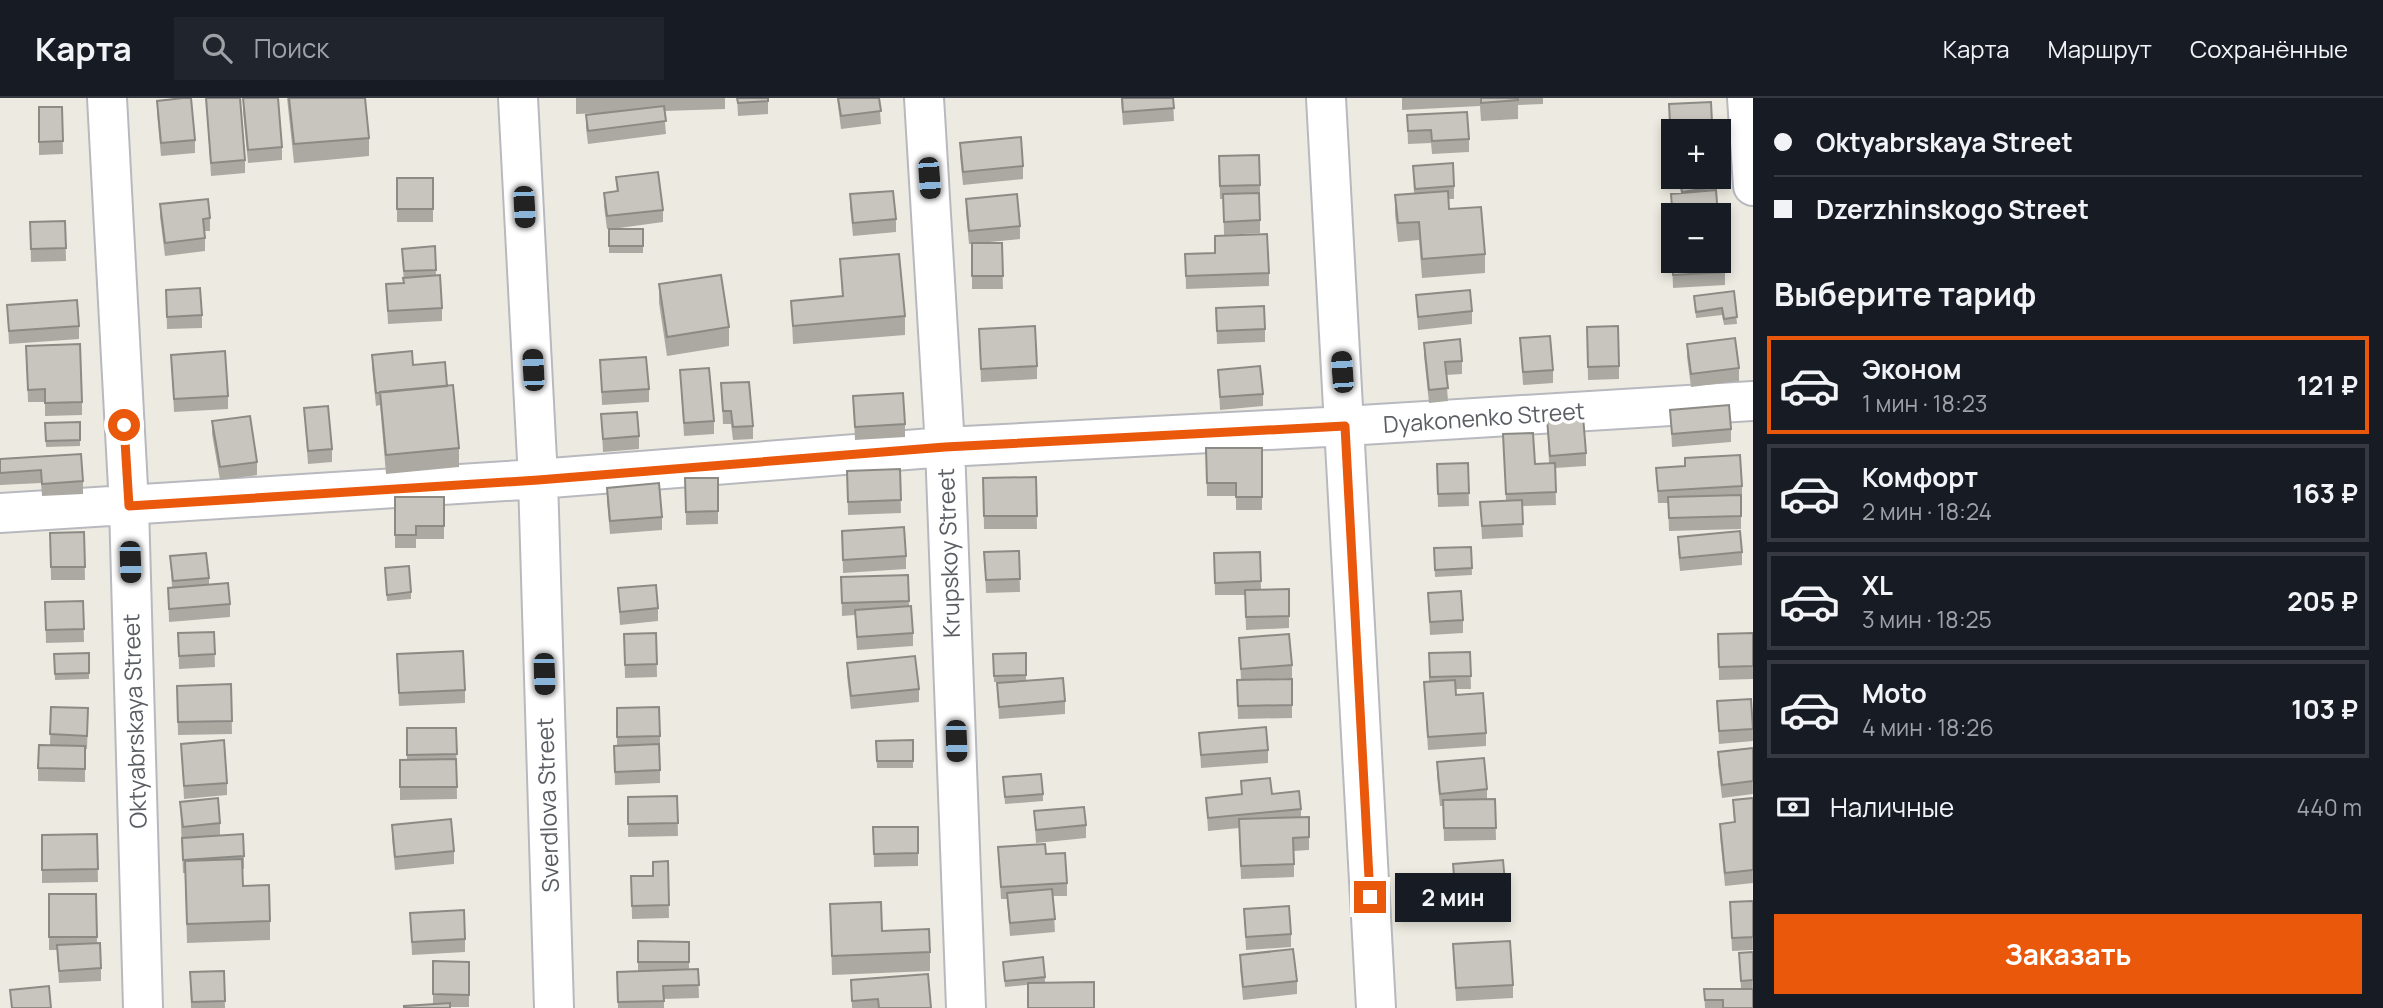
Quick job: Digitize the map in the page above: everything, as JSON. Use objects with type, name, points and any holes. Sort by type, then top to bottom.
[{"type":"street","name":"Oktyabrskaya Street","points":[[107,98],[129,506],[143,1008]]},
{"type":"street","name":"Sverdlova Street","points":[[518,98],[538,480],[554,1008]]},
{"type":"street","name":"Krupskoy Street","points":[[924,98],[945,447],[966,1008]]},
{"type":"street","points":[[1326,98],[1376,1008]]},
{"type":"street","points":[[1747,98],[1753,187]]},
{"type":"street","name":"Dyakonenko Street","points":[[0,513],[538,480],[945,447],[1753,401]]},
{"type":"building","points":[[191,98],[195,140],[161,143],[157,101]]},
{"type":"building","points":[[206,98],[240,98],[245,160],[211,163]]},
{"type":"building","points":[[243,98],[278,98],[282,147],[248,150]]},
{"type":"building","points":[[289,98],[365,98],[369,138],[294,144]]},
{"type":"building","points":[[737,98],[768,98],[768,101],[738,103]]},
{"type":"building","points":[[838,98],[879,98],[881,111],[841,116]]},
{"type":"building","points":[[1122,98],[1173,98],[1174,108],[1123,112]]},
{"type":"building","points":[[1481,98],[1518,98],[1518,100],[1481,103]]},
{"type":"building","points":[[1711,102],[1712,119],[1670,119],[1669,104]]},
{"type":"building","points":[[664,106],[666,121],[588,131],[586,115]]},
{"type":"building","points":[[39,107],[62,107],[63,141],[39,142]]},
{"type":"building","points":[[1467,112],[1469,139],[1432,141],[1431,130],[1408,131],[1407,115]]},
{"type":"building","points":[[1021,137],[1023,166],[963,172],[960,143]]},
{"type":"building","points":[[1259,155],[1260,185],[1220,186],[1219,156]]},
{"type":"building","points":[[1453,163],[1454,186],[1415,189],[1413,166]]},
{"type":"building","points":[[658,172],[663,210],[607,216],[604,193],[618,191],[616,177]]},
{"type":"building","points":[[397,178],[433,178],[433,209],[397,209]]},
{"type":"building","points":[[1716,190],[1717,203],[1672,203],[1671,194]]},
{"type":"building","points":[[893,191],[896,219],[853,223],[850,194]]},
{"type":"building","points":[[1448,191],[1449,209],[1481,207],[1485,254],[1422,259],[1419,222],[1398,223],[1395,195]]},
{"type":"building","points":[[1259,193],[1260,220],[1224,222],[1223,194]]},
{"type":"building","points":[[1017,194],[1020,226],[969,231],[966,199]]},
{"type":"building","points":[[208,199],[210,218],[203,219],[205,238],[165,243],[160,204]]},
{"type":"building","points":[[65,221],[66,248],[31,249],[30,222]]},
{"type":"building","points":[[609,229],[643,229],[643,246],[609,246]]},
{"type":"building","points":[[1267,234],[1269,273],[1186,276],[1185,254],[1215,253],[1215,236]]},
{"type":"building","points":[[972,243],[1002,243],[1003,276],[972,276]]},
{"type":"building","points":[[435,246],[436,270],[404,271],[402,249]]},
{"type":"building","points":[[899,254],[905,316],[793,326],[791,301],[843,296],[840,259]]},
{"type":"building","points":[[1673,273],[1708,273],[1673,275]]},
{"type":"building","points":[[440,275],[442,308],[388,311],[386,284],[404,283],[403,278]]},
{"type":"building","points":[[721,275],[729,327],[667,337],[659,284]]},
{"type":"building","points":[[200,288],[202,315],[167,317],[166,290]]},
{"type":"building","points":[[1470,290],[1472,311],[1418,317],[1416,295]]},
{"type":"building","points":[[1734,291],[1737,317],[1724,319],[1722,308],[1696,312],[1694,296]]},
{"type":"building","points":[[77,300],[79,326],[9,331],[7,305]]},
{"type":"building","points":[[1264,306],[1265,329],[1217,331],[1216,308]]},
{"type":"building","points":[[1035,326],[1037,366],[981,369],[979,329]]},
{"type":"building","points":[[1618,326],[1619,366],[1588,367],[1587,327]]},
{"type":"building","points":[[1550,336],[1553,370],[1523,372],[1520,338]]},
{"type":"building","points":[[1735,338],[1739,368],[1691,374],[1687,344]]},
{"type":"building","points":[[1460,339],[1462,361],[1445,362],[1448,388],[1429,390],[1424,343]]},
{"type":"building","points":[[80,344],[82,402],[45,403],[45,389],[28,390],[26,346]]},
{"type":"building","points":[[225,351],[228,396],[174,399],[171,355]]},
{"type":"building","points":[[412,351],[413,365],[445,362],[447,386],[376,393],[372,355]]},
{"type":"building","points":[[646,357],[649,389],[602,392],[600,360]]},
{"type":"building","points":[[1260,366],[1263,394],[1220,397],[1218,370]]},
{"type":"building","points":[[709,368],[714,421],[684,423],[680,370]]},
{"type":"building","points":[[749,382],[753,426],[733,427],[731,411],[723,411],[721,383]]},
{"type":"building","points":[[453,385],[459,448],[386,455],[380,392]]},
{"type":"building","points":[[903,393],[905,424],[855,427],[853,396]]},
{"type":"building","points":[[1729,405],[1731,429],[1672,434],[1670,410]]},
{"type":"building","points":[[328,406],[332,449],[308,451],[304,408]]},
{"type":"building","points":[[637,412],[639,436],[603,439],[601,414]]},
{"type":"building","points":[[250,416],[257,462],[220,467],[212,421]]},
{"type":"building","points":[[1583,416],[1586,453],[1550,456],[1547,419]]},
{"type":"building","points":[[80,422],[80,440],[46,441],[45,423]]},
{"type":"building","points":[[1533,433],[1535,464],[1555,463],[1556,492],[1506,494],[1503,434]]},
{"type":"building","points":[[1206,448],[1262,448],[1262,497],[1236,497],[1236,483],[1207,483]]},
{"type":"building","points":[[81,454],[83,481],[42,484],[41,470],[0,473],[0,459]]},
{"type":"building","points":[[1740,455],[1742,486],[1658,491],[1656,468],[1685,466],[1685,458]]},
{"type":"building","points":[[1468,463],[1469,493],[1438,494],[1437,464]]},
{"type":"building","points":[[900,469],[901,500],[848,502],[847,471]]},
{"type":"building","points":[[1036,477],[1037,516],[984,516],[983,478]]},
{"type":"building","points":[[685,478],[718,478],[718,511],[686,512]]},
{"type":"building","points":[[659,483],[662,517],[610,521],[607,488]]},
{"type":"building","points":[[1741,495],[1741,516],[1669,518],[1668,497]]},
{"type":"building","points":[[395,497],[444,497],[444,526],[416,526],[416,535],[395,535]]},
{"type":"building","points":[[1522,500],[1523,524],[1482,526],[1480,502]]},
{"type":"building","points":[[904,527],[906,556],[843,560],[842,531]]},
{"type":"building","points":[[1740,531],[1742,552],[1680,558],[1678,537]]},
{"type":"building","points":[[84,532],[85,567],[51,567],[50,533]]},
{"type":"building","points":[[1471,547],[1472,568],[1435,570],[1434,548]]},
{"type":"building","points":[[1019,551],[1020,579],[986,580],[984,552]]},
{"type":"building","points":[[1260,552],[1261,581],[1215,583],[1214,553]]},
{"type":"building","points":[[206,553],[209,578],[173,581],[170,556]]},
{"type":"building","points":[[409,566],[411,592],[387,595],[385,568]]},
{"type":"building","points":[[908,575],[909,601],[842,603],[841,577]]},
{"type":"building","points":[[228,583],[230,604],[169,609],[168,588]]},
{"type":"building","points":[[656,585],[658,608],[620,612],[618,588]]},
{"type":"building","points":[[1289,589],[1289,616],[1246,617],[1245,590]]},
{"type":"building","points":[[1461,591],[1463,620],[1430,622],[1428,593]]},
{"type":"building","points":[[83,601],[84,629],[46,630],[45,602]]},
{"type":"building","points":[[911,606],[913,633],[857,637],[855,610]]},
{"type":"building","points":[[214,632],[215,654],[179,656],[178,633]]},
{"type":"building","points":[[656,633],[657,664],[625,665],[624,634]]},
{"type":"building","points":[[1753,633],[1753,666],[1719,667],[1718,634]]},
{"type":"building","points":[[1289,634],[1292,665],[1241,669],[1239,638]]},
{"type":"building","points":[[463,651],[465,690],[399,693],[397,654]]},
{"type":"building","points":[[1470,652],[1471,676],[1430,677],[1429,653]]},
{"type":"building","points":[[89,653],[89,673],[55,674],[54,654]]},
{"type":"building","points":[[1026,653],[1026,675],[994,676],[993,654]]},
{"type":"building","points":[[915,656],[919,689],[851,696],[847,663]]},
{"type":"building","points":[[1063,678],[1065,701],[999,707],[997,683]]},
{"type":"building","points":[[1292,679],[1292,705],[1238,706],[1237,680]]},
{"type":"building","points":[[1455,680],[1456,695],[1483,693],[1486,733],[1428,737],[1424,682]]},
{"type":"building","points":[[231,684],[232,721],[178,722],[177,686]]},
{"type":"building","points":[[1751,699],[1753,729],[1719,731],[1717,701]]},
{"type":"building","points":[[51,707],[88,708],[87,736],[50,734]]},
{"type":"building","points":[[659,707],[660,736],[617,737],[617,708]]},
{"type":"building","points":[[1266,727],[1268,750],[1201,755],[1199,733]]},
{"type":"building","points":[[407,728],[456,728],[457,754],[407,755]]},
{"type":"building","points":[[224,740],[227,783],[184,786],[181,744]]},
{"type":"building","points":[[913,740],[913,761],[877,761],[876,741]]},
{"type":"building","points":[[659,744],[660,770],[615,772],[614,746]]},
{"type":"building","points":[[39,745],[85,746],[85,769],[38,768]]},
{"type":"building","points":[[1753,748],[1753,781],[1722,785],[1718,752]]},
{"type":"building","points":[[1484,758],[1487,789],[1440,794],[1437,762]]},
{"type":"building","points":[[456,759],[457,787],[400,787],[400,760]]},
{"type":"building","points":[[1041,774],[1043,794],[1005,797],[1003,777]]},
{"type":"building","points":[[1270,778],[1272,794],[1299,791],[1301,809],[1208,818],[1206,798],[1242,794],[1241,781]]},
{"type":"building","points":[[677,796],[678,823],[628,824],[628,797]]},
{"type":"building","points":[[218,798],[220,823],[183,827],[180,802]]},
{"type":"building","points":[[1753,798],[1753,870],[1725,873],[1720,824],[1735,822],[1733,800]]},
{"type":"building","points":[[1495,799],[1496,828],[1444,828],[1443,800]]},
{"type":"building","points":[[1084,807],[1086,825],[1036,830],[1034,811]]},
{"type":"building","points":[[1309,817],[1309,837],[1293,838],[1294,864],[1241,866],[1239,819]]},
{"type":"building","points":[[451,819],[454,851],[395,857],[392,825]]},
{"type":"building","points":[[873,827],[918,827],[918,853],[874,854]]},
{"type":"building","points":[[97,834],[98,869],[42,870],[42,835]]},
{"type":"building","points":[[243,834],[244,856],[183,860],[182,838]]},
{"type":"building","points":[[1045,844],[1046,854],[1065,853],[1067,883],[1001,887],[998,847]]},
{"type":"building","points":[[242,859],[243,886],[269,885],[270,921],[187,924],[185,861]]},
{"type":"building","points":[[1503,860],[1507,905],[1457,909],[1453,864]]},
{"type":"building","points":[[668,861],[669,905],[632,906],[631,876],[653,876],[653,862]]},
{"type":"building","points":[[1052,889],[1055,919],[1010,923],[1007,893]]},
{"type":"building","points":[[49,894],[96,894],[97,937],[49,937]]},
{"type":"building","points":[[1753,901],[1753,937],[1732,938],[1730,902]]},
{"type":"building","points":[[881,902],[882,931],[929,929],[930,952],[832,956],[830,904]]},
{"type":"building","points":[[1289,906],[1291,934],[1246,937],[1244,909]]},
{"type":"building","points":[[464,910],[465,939],[412,942],[410,913]]},
{"type":"building","points":[[638,941],[689,942],[689,962],[638,962]]},
{"type":"building","points":[[1510,941],[1513,985],[1456,988],[1453,944]]},
{"type":"building","points":[[100,943],[101,968],[59,971],[57,945]]},
{"type":"building","points":[[1293,949],[1297,981],[1243,987],[1240,955]]},
{"type":"building","points":[[1753,952],[1753,980],[1741,981],[1739,953]]},
{"type":"building","points":[[1043,957],[1045,977],[1005,981],[1003,962]]},
{"type":"building","points":[[433,961],[469,962],[469,995],[433,994]]},
{"type":"building","points":[[698,969],[699,985],[663,986],[664,1001],[618,1002],[617,972]]},
{"type":"building","points":[[224,971],[225,1001],[192,1002],[190,972]]},
{"type":"building","points":[[928,974],[931,1008],[879,1008],[878,999],[852,1001],[851,980]]},
{"type":"building","points":[[1094,982],[1094,1008],[1028,1008],[1028,983]]},
{"type":"building","points":[[49,986],[51,1008],[12,1008],[10,990]]},
{"type":"building","points":[[1704,989],[1753,989],[1753,1008],[1723,1008],[1723,1000],[1705,1000]]},
{"type":"building","points":[[450,1003],[450,1008],[404,1008],[404,1006]]},
{"type":"route","points":[[124,425],[129,506],[538,480],[945,447],[1345,426],[1370,897]]}]
